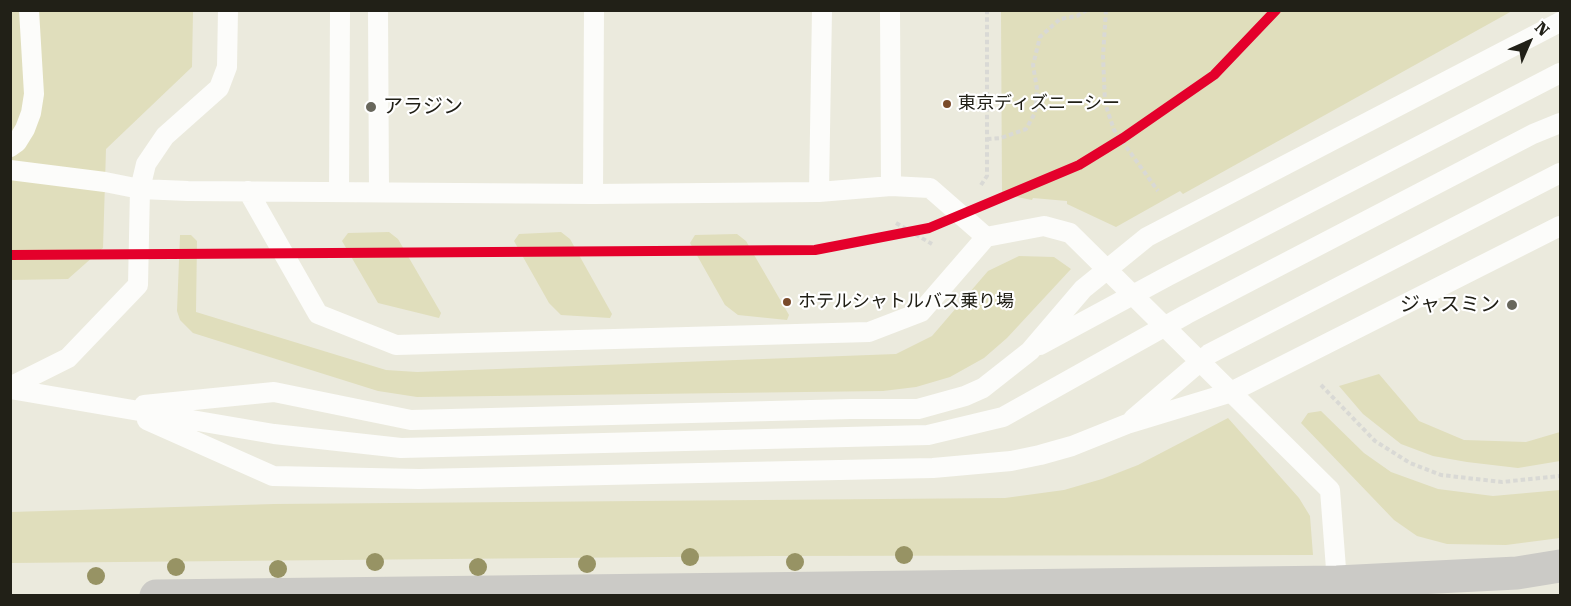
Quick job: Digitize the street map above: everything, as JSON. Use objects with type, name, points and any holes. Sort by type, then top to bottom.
[{"type":"street","points":[[156,596],[1337,582],[1517,573],[1560,567]]},
{"type":"street","points":[[1337,582],[1400,596]]},
{"type":"lane","points":[[10,147],[17,142],[25,129],[34,94],[29,10]]},
{"type":"lane","points":[[10,388],[68,358],[138,285],[140,189],[146,164],[165,136],[219,88],[227,67],[228,10]]},
{"type":"lane","points":[[339,192],[340,10]]},
{"type":"lane","points":[[378,10],[379,192]]},
{"type":"lane","points":[[593,194],[594,10]]},
{"type":"lane","points":[[819,192],[822,10]]},
{"type":"lane","points":[[890,10],[891,186]]},
{"type":"lane","points":[[1030,351],[1083,290],[1147,237],[1560,22]]},
{"type":"lane","points":[[119,407],[274,392],[411,420],[918,409],[965,396],[983,388],[1030,351],[1178,271],[1560,73]]},
{"type":"lane","points":[[10,388],[274,434],[401,448],[928,435],[1003,417],[1187,314],[1523,139],[1560,123]]},
{"type":"lane","points":[[10,170],[105,182],[140,189],[593,194],[819,192],[891,186],[930,188],[986,237]]},
{"type":"lane","points":[[1127,424],[1209,354],[1560,173]]},
{"type":"lane","points":[[248,191],[318,314],[396,345],[869,332],[921,312],[986,237],[1044,226],[1070,233],[1330,490],[1337,582]]},
{"type":"lane","points":[[119,407],[273,476],[419,479],[933,468],[1011,461],[1072,446],[1127,424],[1229,393],[1560,226]]},
{"type":"path","points":[[987,139],[1001,138],[1026,129],[1035,113],[1037,89],[1033,65],[1040,37],[1060,19],[1087,10]]},
{"type":"path","points":[[1106,10],[1103,56],[1105,103],[1114,130],[1159,192]]},
{"type":"path","points":[[1318,381],[1376,441],[1410,463],[1441,475],[1502,482],[1560,476]]},
{"type":"shaded area","name":"東京ディズニーシー","points":[[1001,10],[1512,11],[1183,194],[1180,191],[1116,227],[1067,204],[1067,201],[1033,198],[1032,200],[1002,194]]},
{"type":"shaded area","points":[[10,11],[193,11],[192,67],[106,149],[103,248],[68,279],[11,280]]},
{"type":"shaded area","points":[[389,232],[398,239],[441,313],[439,318],[378,303],[342,241],[348,233]]},
{"type":"shaded area","points":[[561,232],[570,239],[612,314],[610,318],[561,315],[549,303],[514,241],[519,234]]},
{"type":"shaded area","points":[[737,234],[746,241],[789,315],[787,320],[738,315],[725,305],[690,243],[695,235]]},
{"type":"shaded area","points":[[180,235],[191,235],[197,241],[196,312],[386,370],[417,372],[896,354],[932,336],[988,271],[1019,256],[1054,257],[1071,269],[1007,338],[984,358],[950,377],[916,387],[883,391],[417,397],[378,391],[193,333],[180,320],[177,311]]},
{"type":"shaded area","points":[[1379,374],[1419,421],[1464,440],[1526,442],[1560,432],[1560,461],[1518,468],[1433,456],[1401,444],[1363,414],[1339,386]]},
{"type":"shaded area","points":[[1321,411],[1364,453],[1391,472],[1438,489],[1493,496],[1560,490],[1560,538],[1506,545],[1447,544],[1417,536],[1394,520],[1301,423],[1308,413]]},
{"type":"shaded area","points":[[1228,418],[1299,498],[1310,516],[1313,555],[772,556],[11,563],[11,512],[274,504],[1005,498],[1064,490],[1102,479],[1138,465]]},
{"type":"transit line","points":[[10,255],[815,250],[929,228],[1079,165],[1123,138],[1214,75],[1276,10]]},
{"type":"place","name":"東京ディズニーシー","points":[[947,104]]},
{"type":"place","name":"アラジン","points":[[371,107]]},
{"type":"place","name":"ホテルシャトルバス乗り場","points":[[787,302]]},
{"type":"place","name":"ジャスミン","points":[[1512,305]]}]
